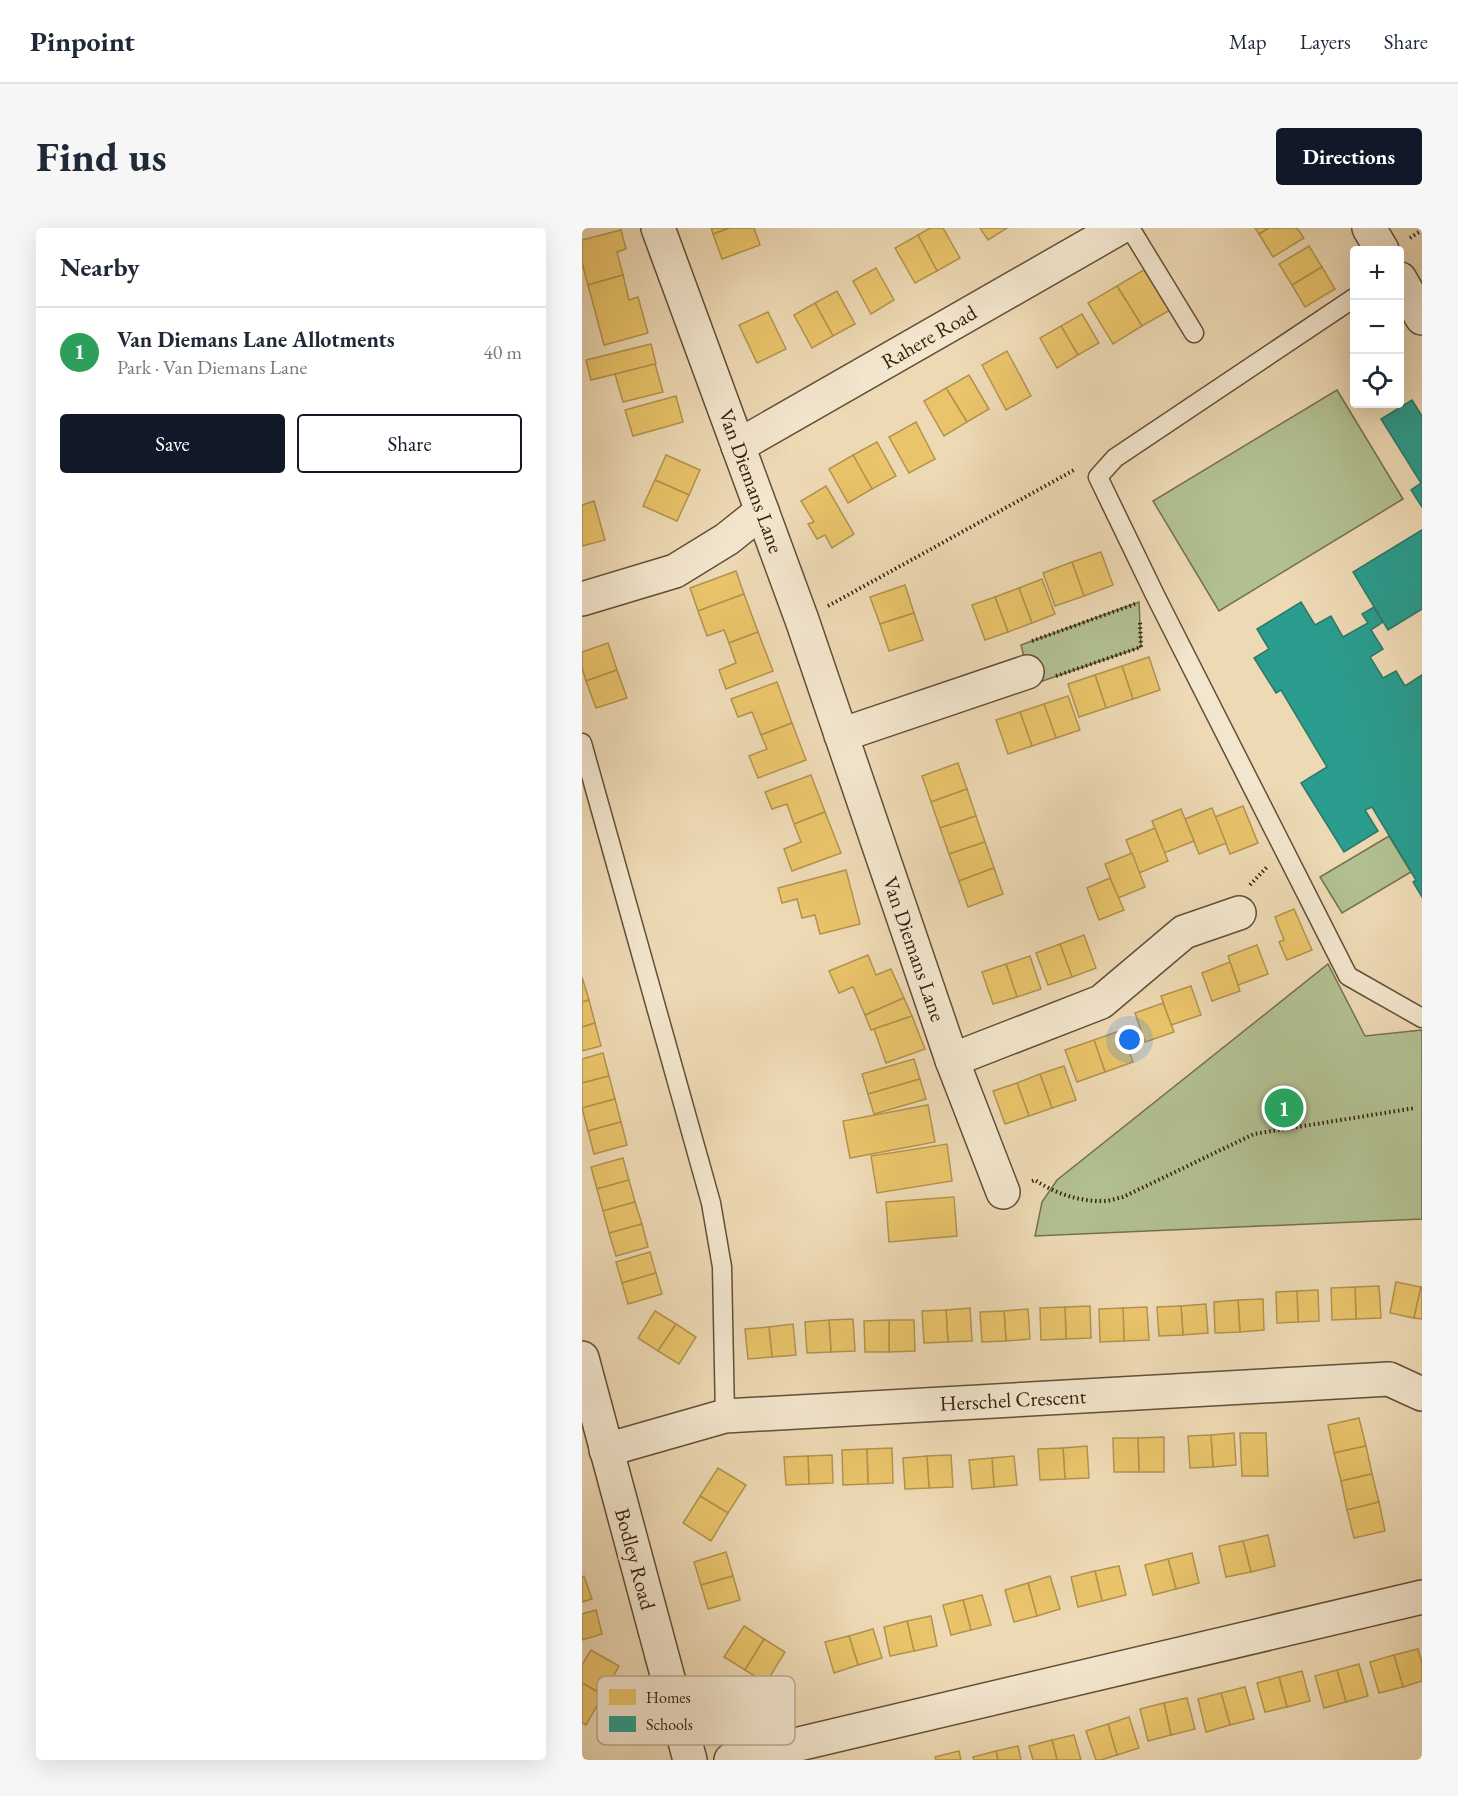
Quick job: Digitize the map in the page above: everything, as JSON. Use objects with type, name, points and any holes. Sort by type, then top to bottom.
[{"type":"street","name":"Van Diemans Lane","points":[[658,228],[802,620],[952,1060],[1003,1192]]},
{"type":"street","name":"Rahere Road","points":[[738,446],[1119,228]]},
{"type":"street","points":[[1369,228],[1380,246]]},
{"type":"street","points":[[1404,286],[1422,318]]},
{"type":"street","points":[[582,599],[675,571],[727,539],[762,511]]},
{"type":"street","points":[[841,735],[1027,672]]},
{"type":"street","points":[[952,1060],[1101,1002],[1184,932],[1239,913]]},
{"type":"street","name":"Bodley Road","points":[[582,1358],[667,1676]]},
{"type":"street","name":"Herschel Crescent","points":[[606,1450],[725,1416],[1389,1379],[1422,1394]]},
{"type":"street","points":[[795,1745],[1422,1597]]},
{"type":"street","name":"Bodley Road","points":[[686,1745],[690,1760]]},
{"type":"street","points":[[731,1760],[795,1745]]},
{"type":"lane","points":[[1131,228],[1194,333]]},
{"type":"lane","points":[[1351,300],[1114,458],[1098,477],[1147,599],[1283,849],[1348,976],[1422,1018]]},
{"type":"lane","points":[[582,743],[711,1203],[722,1267],[725,1416]]},
{"type":"path","points":[[802,620],[1079,467],[1098,477]]},
{"type":"path","points":[[1147,599],[1141,647],[1031,685],[1021,645],[1147,599]]},
{"type":"path","points":[[1239,913],[1245,891],[1283,849]]},
{"type":"path","points":[[1050,1190],[1081,1199],[1104,1201],[1123,1197],[1254,1134],[1415,1108]]},
{"type":"green space","points":[[1337,390],[1403,499],[1219,611],[1153,501]]},
{"type":"green space","points":[[1139,602],[1141,647],[1031,685],[1021,645]]},
{"type":"green space","points":[[1389,836],[1411,872],[1342,913],[1320,877]]},
{"type":"green space","points":[[1328,964],[1365,1036],[1422,1030],[1422,1219],[1035,1236],[1042,1202],[1057,1180]]},
{"type":"building: Homes","points":[[711,228],[730,228],[713,234]]},
{"type":"building: Homes","points":[[730,228],[754,228],[760,245],[722,259],[713,234]]},
{"type":"building: Homes","points":[[930,228],[943,228],[960,258],[937,271],[918,235]]},
{"type":"building: Homes","points":[[980,228],[1007,228],[988,240]]},
{"type":"building: Homes","points":[[1255,228],[1269,228],[1259,234]]},
{"type":"building: Homes","points":[[1269,228],[1297,228],[1304,238],[1273,257],[1259,234]]},
{"type":"building: Homes","points":[[621,230],[626,249],[617,252],[623,275],[588,285],[582,263],[582,240]]},
{"type":"building: Homes","points":[[918,235],[937,271],[915,283],[895,248]]},
{"type":"building: Homes","points":[[1309,246],[1322,267],[1292,285],[1279,264]]},
{"type":"building: Homes","points":[[1322,267],[1335,289],[1305,307],[1292,285]]},
{"type":"building: Homes","points":[[876,268],[894,300],[871,314],[853,281]]},
{"type":"building: Homes","points":[[1147,268],[1172,309],[1142,326],[1117,286]]},
{"type":"building: Homes","points":[[623,275],[629,300],[638,297],[648,333],[604,345],[588,285]]},
{"type":"building: Homes","points":[[1117,286],[1142,326],[1113,344],[1088,303]]},
{"type":"building: Homes","points":[[837,291],[855,324],[833,336],[815,303]]},
{"type":"building: Homes","points":[[815,303],[833,336],[812,348],[794,315]]},
{"type":"building: Homes","points":[[768,312],[786,349],[757,363],[739,325]]},
{"type":"building: Homes","points":[[1082,314],[1099,343],[1078,355],[1061,326]]},
{"type":"building: Homes","points":[[1061,326],[1078,355],[1057,368],[1040,338]]},
{"type":"building: Homes","points":[[651,344],[656,364],[591,380],[586,360]]},
{"type":"building: Homes","points":[[1007,351],[1031,396],[1006,410],[982,365]]},
{"type":"building: Homes","points":[[655,364],[663,392],[623,402],[615,374]]},
{"type":"building: Homes","points":[[969,375],[989,409],[967,422],[946,388]]},
{"type":"building: Homes","points":[[946,388],[967,422],[944,436],[924,401]]},
{"type":"building: Homes","points":[[676,396],[683,422],[633,436],[625,410]]},
{"type":"building: Homes","points":[[916,422],[935,459],[909,473],[889,437]]},
{"type":"building: Homes","points":[[877,442],[896,476],[872,489],[853,455]]},
{"type":"building: Homes","points":[[666,455],[700,470],[689,495],[655,480]]},
{"type":"building: Homes","points":[[853,455],[872,489],[848,503],[829,469]]},
{"type":"building: Homes","points":[[655,480],[689,495],[677,521],[643,506]]},
{"type":"building: Homes","points":[[826,486],[854,534],[832,548],[825,535],[817,539],[808,524],[814,522],[801,501]]},
{"type":"building: Homes","points":[[594,501],[605,540],[582,546],[582,505]]},
{"type":"building: Homes","points":[[1101,552],[1113,585],[1084,596],[1072,562]]},
{"type":"building: Homes","points":[[1072,562],[1084,596],[1055,606],[1043,573]]},
{"type":"building: Homes","points":[[736,571],[744,594],[698,611],[690,588]]},
{"type":"building: Homes","points":[[1042,579],[1055,614],[1032,623],[1019,588]]},
{"type":"building: Homes","points":[[905,585],[914,613],[880,624],[870,597]]},
{"type":"building: Homes","points":[[1019,588],[1032,623],[1008,632],[995,597]]},
{"type":"building: Homes","points":[[744,594],[758,632],[729,643],[724,630],[707,636],[698,611]]},
{"type":"building: Homes","points":[[995,597],[1008,632],[985,640],[972,605]]},
{"type":"building: Homes","points":[[914,613],[923,640],[889,651],[880,624]]},
{"type":"building: Homes","points":[[758,632],[773,671],[726,689],[719,670],[736,663],[729,643]]},
{"type":"building: Homes","points":[[608,643],[617,670],[586,681],[582,668],[582,652]]},
{"type":"building: Homes","points":[[1149,657],[1160,690],[1133,699],[1122,666]]},
{"type":"building: Homes","points":[[1122,666],[1133,699],[1106,708],[1095,675]]},
{"type":"building: Homes","points":[[617,670],[627,698],[596,708],[586,681]]},
{"type":"building: Homes","points":[[1095,675],[1106,708],[1079,717],[1068,684]]},
{"type":"building: Homes","points":[[777,682],[792,723],[761,735],[752,712],[738,717],[731,699]]},
{"type":"building: Homes","points":[[1068,696],[1080,730],[1056,738],[1044,704]]},
{"type":"building: Homes","points":[[1044,704],[1056,738],[1032,746],[1020,712]]},
{"type":"building: Homes","points":[[1020,712],[1032,746],[1008,754],[996,720]]},
{"type":"building: Homes","points":[[792,723],[806,760],[758,778],[749,756],[767,749],[761,735]]},
{"type":"building: Homes","points":[[958,763],[967,789],[931,802],[922,776]]},
{"type":"building: Homes","points":[[811,775],[825,812],[794,824],[787,804],[772,809],[765,792]]},
{"type":"building: Homes","points":[[967,789],[976,816],[940,828],[931,802]]},
{"type":"building: Homes","points":[[1243,806],[1258,843],[1230,854],[1215,817]]},
{"type":"building: Homes","points":[[1212,808],[1226,843],[1199,854],[1185,819]]},
{"type":"building: Homes","points":[[1181,809],[1194,841],[1164,853],[1152,821]]},
{"type":"building: Homes","points":[[825,812],[841,853],[792,871],[784,849],[801,842],[794,824]]},
{"type":"building: Homes","points":[[976,816],[985,842],[949,854],[940,828]]},
{"type":"building: Homes","points":[[1155,828],[1168,861],[1139,873],[1126,840]]},
{"type":"building: Homes","points":[[985,842],[994,868],[959,881],[949,854]]},
{"type":"building: Homes","points":[[1132,853],[1145,887],[1118,898],[1105,864]]},
{"type":"building: Homes","points":[[994,868],[1003,894],[968,907],[959,881]]},
{"type":"building: Homes","points":[[846,870],[860,924],[820,934],[815,915],[802,918],[797,899],[782,903],[778,888]]},
{"type":"building: Homes","points":[[1110,878],[1124,910],[1099,920],[1087,888]]},
{"type":"building: Homes","points":[[1294,909],[1312,950],[1287,960],[1279,942],[1284,940],[1275,917]]},
{"type":"building: Homes","points":[[1084,935],[1096,968],[1072,977],[1060,944]]},
{"type":"building: Homes","points":[[1060,944],[1072,977],[1048,985],[1036,953]]},
{"type":"building: Homes","points":[[1257,945],[1268,974],[1238,985],[1228,956]]},
{"type":"building: Homes","points":[[868,955],[876,975],[891,969],[904,998],[865,1015],[853,987],[839,993],[829,971]]},
{"type":"building: Homes","points":[[1030,956],[1041,989],[1017,997],[1006,964]]},
{"type":"building: Homes","points":[[1230,962],[1240,991],[1212,1001],[1202,973]]},
{"type":"building: Homes","points":[[1006,964],[1017,997],[993,1004],[982,972]]},
{"type":"building: Homes","points":[[582,977],[589,1000],[582,1002]]},
{"type":"building: Homes","points":[[1191,986],[1201,1015],[1171,1025],[1161,996]]},
{"type":"building: Homes","points":[[904,998],[912,1016],[871,1030],[865,1015]]},
{"type":"building: Homes","points":[[589,1000],[595,1023],[582,1027],[582,1002]]},
{"type":"building: Homes","points":[[1163,1003],[1174,1032],[1145,1042],[1135,1013]]},
{"type":"building: Homes","points":[[912,1016],[925,1049],[886,1063],[874,1029]]},
{"type":"building: Homes","points":[[595,1023],[601,1046],[582,1051],[582,1027]]},
{"type":"building: Homes","points":[[1122,1030],[1133,1062],[1105,1072],[1094,1040]]},
{"type":"building: Homes","points":[[1094,1040],[1105,1072],[1077,1082],[1065,1050]]},
{"type":"building: Homes","points":[[603,1053],[609,1076],[582,1083],[582,1059]]},
{"type":"building: Homes","points":[[914,1059],[920,1079],[868,1094],[862,1074]]},
{"type":"building: Homes","points":[[1064,1066],[1076,1100],[1052,1108],[1040,1074]]},
{"type":"building: Homes","points":[[1040,1074],[1052,1108],[1029,1116],[1017,1083]]},
{"type":"building: Homes","points":[[609,1076],[615,1099],[582,1108],[582,1083]]},
{"type":"building: Homes","points":[[920,1079],[926,1099],[874,1114],[868,1094]]},
{"type":"building: Homes","points":[[1017,1083],[1029,1116],[1005,1124],[993,1091]]},
{"type":"building: Homes","points":[[615,1099],[621,1122],[588,1131],[582,1108]]},
{"type":"building: Homes","points":[[928,1105],[935,1142],[850,1158],[843,1121]]},
{"type":"building: Homes","points":[[621,1122],[627,1145],[594,1154],[588,1131]]},
{"type":"building: Homes","points":[[947,1144],[952,1181],[877,1193],[871,1156]]},
{"type":"building: Homes","points":[[623,1158],[629,1180],[597,1189],[591,1167]]},
{"type":"building: Homes","points":[[629,1180],[635,1202],[603,1211],[597,1189]]},
{"type":"building: Homes","points":[[954,1197],[957,1236],[889,1242],[886,1202]]},
{"type":"building: Homes","points":[[635,1202],[642,1224],[609,1233],[603,1211]]},
{"type":"building: Homes","points":[[642,1224],[648,1247],[616,1256],[609,1233]]},
{"type":"building: Homes","points":[[650,1252],[656,1273],[622,1283],[616,1262]]},
{"type":"building: Homes","points":[[656,1273],[662,1294],[628,1304],[622,1283]]},
{"type":"building: Homes","points":[[1396,1282],[1421,1287],[1414,1318],[1390,1313]]},
{"type":"building: Homes","points":[[1379,1286],[1381,1318],[1356,1319],[1355,1287]]},
{"type":"building: Homes","points":[[1355,1287],[1356,1319],[1332,1320],[1331,1288]]},
{"type":"building: Homes","points":[[1422,1287],[1422,1319],[1414,1318]]},
{"type":"building: Homes","points":[[1318,1290],[1319,1321],[1298,1322],[1297,1291]]},
{"type":"building: Homes","points":[[1297,1291],[1298,1322],[1277,1323],[1276,1292]]},
{"type":"building: Homes","points":[[1263,1299],[1264,1330],[1240,1332],[1238,1300]]},
{"type":"building: Homes","points":[[1238,1300],[1240,1332],[1215,1333],[1214,1302]]},
{"type":"building: Homes","points":[[1206,1304],[1208,1333],[1183,1335],[1181,1306]]},
{"type":"building: Homes","points":[[1090,1306],[1091,1338],[1066,1339],[1065,1307]]},
{"type":"building: Homes","points":[[1181,1306],[1183,1335],[1159,1336],[1157,1307]]},
{"type":"building: Homes","points":[[1065,1307],[1066,1339],[1041,1340],[1040,1308]]},
{"type":"building: Homes","points":[[1147,1307],[1149,1340],[1124,1341],[1123,1308]]},
{"type":"building: Homes","points":[[970,1308],[972,1341],[948,1342],[946,1310]]},
{"type":"building: Homes","points":[[1123,1308],[1124,1341],[1100,1342],[1099,1309]]},
{"type":"building: Homes","points":[[1028,1309],[1030,1339],[1006,1341],[1004,1311]]},
{"type":"building: Homes","points":[[946,1310],[948,1342],[924,1343],[922,1311]]},
{"type":"building: Homes","points":[[655,1311],[676,1324],[658,1351],[638,1338]]},
{"type":"building: Homes","points":[[1004,1311],[1006,1341],[982,1342],[980,1312]]},
{"type":"building: Homes","points":[[853,1319],[855,1351],[831,1352],[829,1320]]},
{"type":"building: Homes","points":[[829,1320],[831,1352],[807,1353],[805,1322]]},
{"type":"building: Homes","points":[[889,1320],[914,1320],[915,1351],[889,1352]]},
{"type":"building: Homes","points":[[889,1320],[889,1352],[865,1352],[864,1321]]},
{"type":"building: Homes","points":[[676,1324],[696,1337],[679,1364],[658,1351]]},
{"type":"building: Homes","points":[[793,1324],[796,1355],[772,1357],[769,1327]]},
{"type":"building: Homes","points":[[769,1327],[772,1357],[748,1359],[745,1329]]},
{"type":"building: Homes","points":[[1359,1418],[1366,1446],[1334,1453],[1328,1425]]},
{"type":"building: Homes","points":[[1234,1433],[1236,1465],[1213,1467],[1211,1435]]},
{"type":"building: Homes","points":[[1240,1433],[1266,1433],[1268,1476],[1242,1476]]},
{"type":"building: Homes","points":[[1211,1435],[1213,1467],[1190,1468],[1188,1436]]},
{"type":"building: Homes","points":[[1164,1437],[1164,1472],[1139,1472],[1138,1438]]},
{"type":"building: Homes","points":[[1113,1438],[1138,1438],[1139,1472],[1114,1472]]},
{"type":"building: Homes","points":[[1087,1446],[1089,1478],[1065,1479],[1063,1448]]},
{"type":"building: Homes","points":[[1366,1446],[1372,1474],[1341,1481],[1334,1453]]},
{"type":"building: Homes","points":[[892,1448],[893,1483],[868,1484],[867,1449]]},
{"type":"building: Homes","points":[[1063,1448],[1065,1479],[1040,1480],[1038,1449]]},
{"type":"building: Homes","points":[[867,1449],[868,1484],[843,1485],[842,1450]]},
{"type":"building: Homes","points":[[832,1455],[833,1483],[809,1484],[808,1456]]},
{"type":"building: Homes","points":[[951,1455],[953,1487],[929,1488],[927,1456]]},
{"type":"building: Homes","points":[[808,1456],[809,1484],[786,1485],[784,1457]]},
{"type":"building: Homes","points":[[927,1456],[929,1488],[905,1489],[903,1458]]},
{"type":"building: Homes","points":[[1014,1456],[1017,1485],[994,1487],[992,1458]]},
{"type":"building: Homes","points":[[992,1458],[994,1487],[972,1489],[969,1460]]},
{"type":"building: Homes","points":[[718,1468],[746,1485],[728,1513],[700,1496]]},
{"type":"building: Homes","points":[[1372,1474],[1379,1502],[1347,1510],[1341,1481]]},
{"type":"building: Homes","points":[[700,1496],[728,1513],[711,1541],[683,1523]]},
{"type":"building: Homes","points":[[1379,1502],[1385,1531],[1354,1538],[1347,1510]]},
{"type":"building: Homes","points":[[1268,1535],[1275,1566],[1251,1572],[1243,1541]]},
{"type":"building: Homes","points":[[1243,1541],[1251,1572],[1226,1577],[1219,1546]]},
{"type":"building: Homes","points":[[726,1552],[733,1576],[701,1585],[694,1562]]},
{"type":"building: Homes","points":[[1192,1553],[1199,1583],[1176,1589],[1168,1559]]},
{"type":"building: Homes","points":[[1168,1559],[1176,1589],[1153,1595],[1145,1565]]},
{"type":"building: Homes","points":[[1119,1566],[1126,1595],[1102,1601],[1095,1571]]},
{"type":"building: Homes","points":[[1095,1571],[1102,1601],[1078,1607],[1071,1577]]},
{"type":"building: Homes","points":[[584,1576],[592,1599],[582,1602],[582,1577]]},
{"type":"building: Homes","points":[[733,1576],[740,1600],[708,1609],[701,1585]]},
{"type":"building: Homes","points":[[1050,1576],[1060,1609],[1037,1616],[1028,1583]]},
{"type":"building: Homes","points":[[1028,1583],[1037,1616],[1014,1622],[1005,1590]]},
{"type":"building: Homes","points":[[982,1595],[991,1625],[971,1630],[963,1600]]},
{"type":"building: Homes","points":[[963,1600],[971,1630],[951,1635],[943,1605]]},
{"type":"building: Homes","points":[[596,1610],[602,1634],[582,1640],[582,1614]]},
{"type":"building: Homes","points":[[931,1616],[937,1646],[914,1651],[907,1621]]},
{"type":"building: Homes","points":[[907,1621],[914,1651],[890,1656],[884,1627]]},
{"type":"building: Homes","points":[[744,1626],[764,1639],[745,1670],[724,1657]]},
{"type":"building: Homes","points":[[873,1629],[882,1658],[858,1665],[849,1636]]},
{"type":"building: Homes","points":[[849,1636],[858,1665],[834,1673],[825,1642]]},
{"type":"building: Homes","points":[[764,1639],[785,1652],[770,1676],[755,1676],[745,1670]]},
{"type":"building: Homes","points":[[1418,1649],[1422,1663],[1422,1681],[1403,1687],[1394,1655]]},
{"type":"building: Homes","points":[[591,1650],[619,1666],[613,1676],[597,1676],[597,1692],[582,1683],[582,1665]]},
{"type":"building: Homes","points":[[1394,1655],[1403,1687],[1379,1693],[1370,1662]]},
{"type":"building: Homes","points":[[1359,1664],[1368,1696],[1346,1702],[1337,1670]]},
{"type":"building: Homes","points":[[1337,1670],[1346,1702],[1324,1708],[1315,1676]]},
{"type":"building: Homes","points":[[1302,1671],[1310,1701],[1287,1707],[1279,1677]]},
{"type":"building: Homes","points":[[1279,1677],[1287,1707],[1265,1712],[1257,1683]]},
{"type":"building: Homes","points":[[582,1683],[597,1692],[597,1706],[586,1725],[582,1723]]},
{"type":"building: Homes","points":[[1245,1687],[1254,1719],[1230,1725],[1221,1693]]},
{"type":"building: Homes","points":[[1221,1693],[1230,1725],[1206,1732],[1198,1699]]},
{"type":"building: Homes","points":[[1187,1698],[1195,1729],[1171,1735],[1164,1703]]},
{"type":"building: Homes","points":[[1164,1703],[1171,1735],[1148,1741],[1140,1709]]},
{"type":"building: Homes","points":[[1129,1717],[1139,1748],[1117,1755],[1108,1724]]},
{"type":"building: Homes","points":[[1108,1724],[1117,1755],[1096,1760],[1086,1731]]},
{"type":"building: Homes","points":[[1074,1735],[1081,1760],[1057,1760],[1052,1740]]},
{"type":"building: Homes","points":[[1052,1740],[1057,1760],[1033,1760],[1029,1746]]},
{"type":"building: Homes","points":[[1018,1746],[1021,1760],[998,1760],[996,1751]]},
{"type":"building: Homes","points":[[959,1751],[961,1760],[936,1760],[935,1757]]},
{"type":"building: Homes","points":[[996,1751],[998,1760],[974,1760],[973,1757]]},
{"type":"building: Schools","points":[[1412,400],[1422,416],[1422,507],[1411,490],[1421,483],[1381,419],[1399,408],[1404,408],[1404,405]]},
{"type":"building: Schools","points":[[1422,530],[1422,609],[1388,630],[1353,572]]},
{"type":"building: Schools","points":[[1301,602],[1315,625],[1331,616],[1343,637],[1368,623],[1362,614],[1374,607],[1383,622],[1371,630],[1383,649],[1370,657],[1383,678],[1396,671],[1405,686],[1422,675],[1422,897],[1413,882],[1416,880],[1372,807],[1365,810],[1378,831],[1344,852],[1301,783],[1327,767],[1281,690],[1276,693],[1254,658],[1269,649],[1257,629]]},
{"type":"place","name":"Van Diemans Lane Allotments","points":[[1284,1108]]}]
